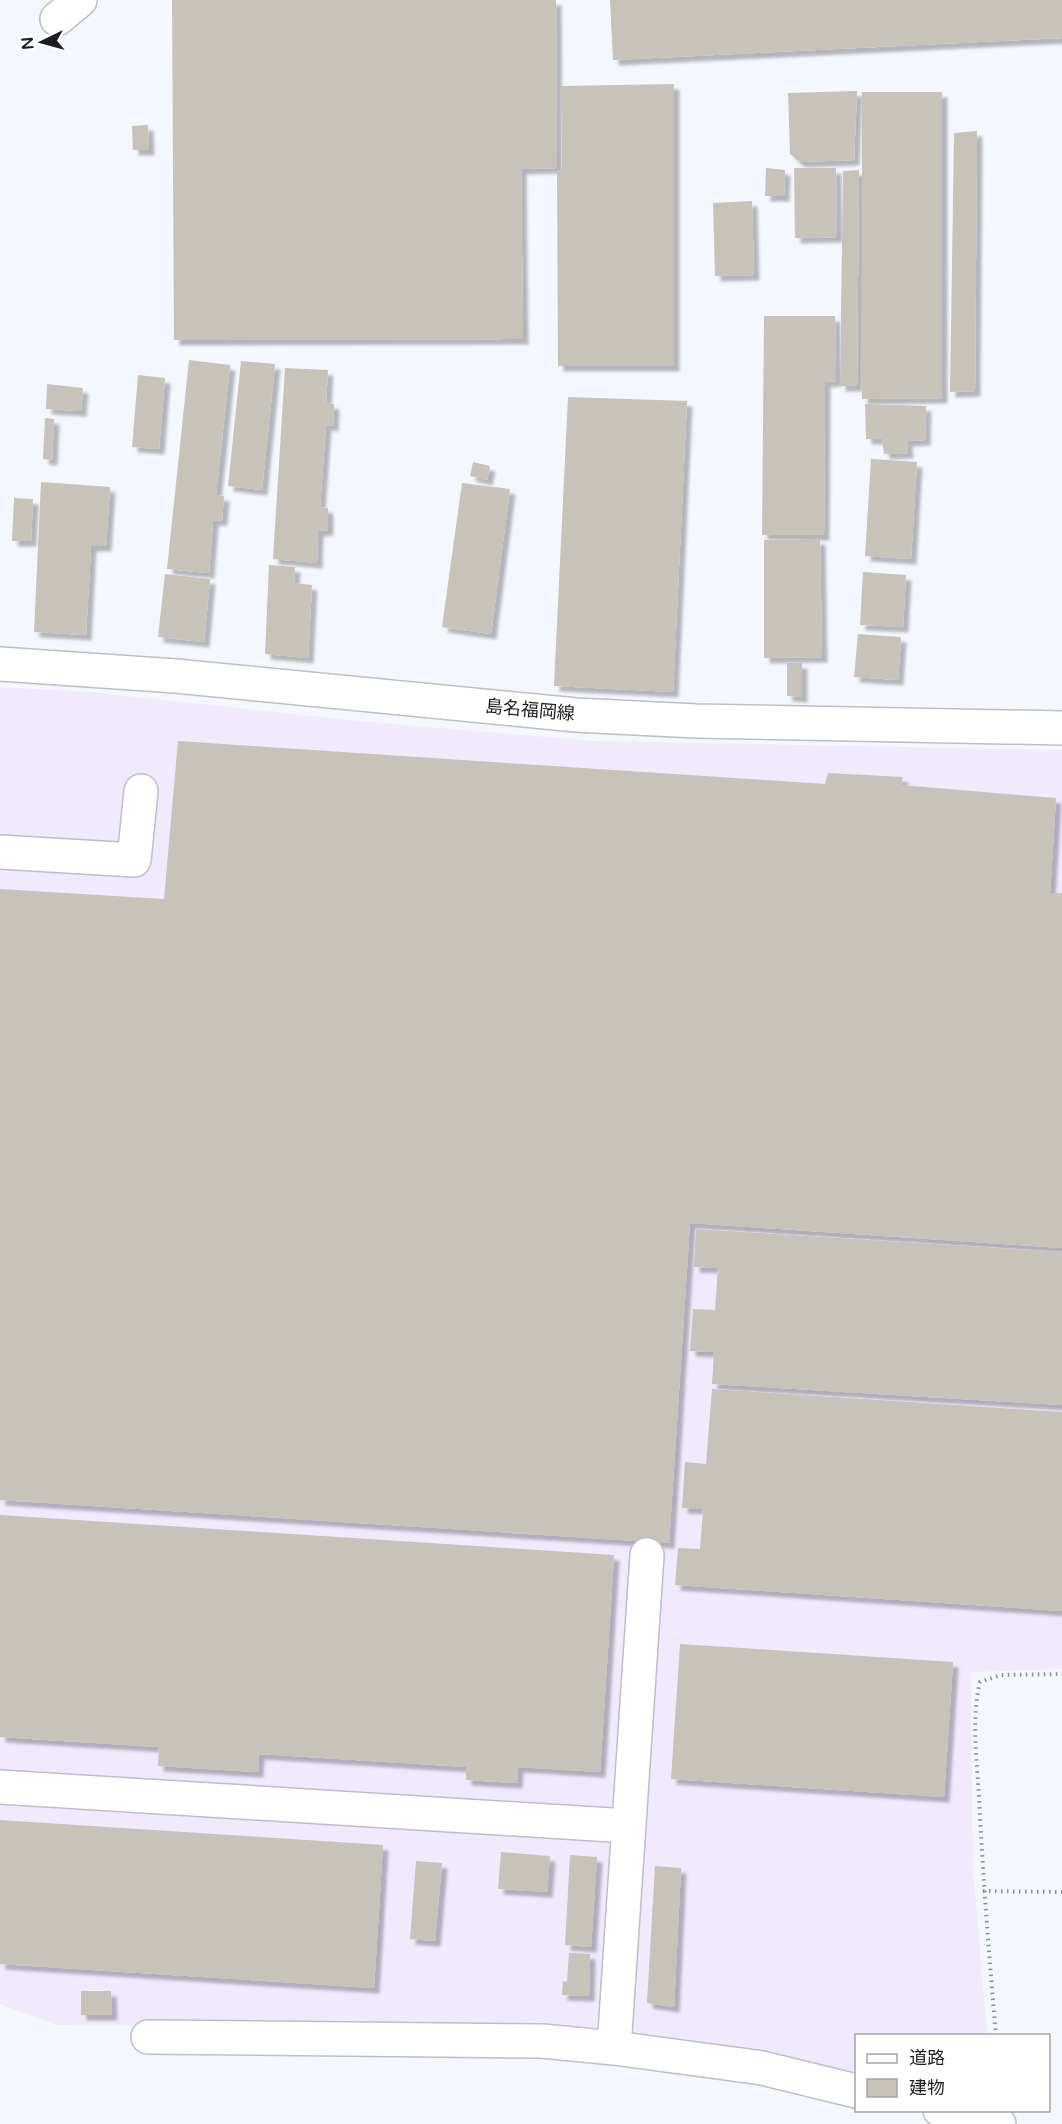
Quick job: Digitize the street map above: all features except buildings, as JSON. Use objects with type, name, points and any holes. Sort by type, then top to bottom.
[{"type":"main road","name":"島名福岡線","points":[[0,664],[176,676],[576,715],[708,721],[1062,728]]},
{"type":"main road","points":[[0,852],[134,860],[141,791]]},
{"type":"main road","points":[[614,2048],[647,1555]]},
{"type":"main road","points":[[0,1787],[628,1826]]},
{"type":"main road","points":[[148,2037],[542,2041],[614,2048],[762,2068],[855,2091]]},
{"type":"main road","points":[[948,2112],[999,2124]]},
{"type":"path","points":[[996,2034],[983,1891],[976,1728],[977,1694],[980,1683],[1001,1675],[1062,1674]]},
{"type":"path","points":[[983,1891],[1062,1892]]},
{"type":"shaded area","points":[[0,687],[89,692],[359,721],[593,741],[1062,750],[1062,1669],[971,1672],[973,1869],[987,2034],[855,2034],[855,2078],[580,2030],[57,2025],[0,2004]]}]
